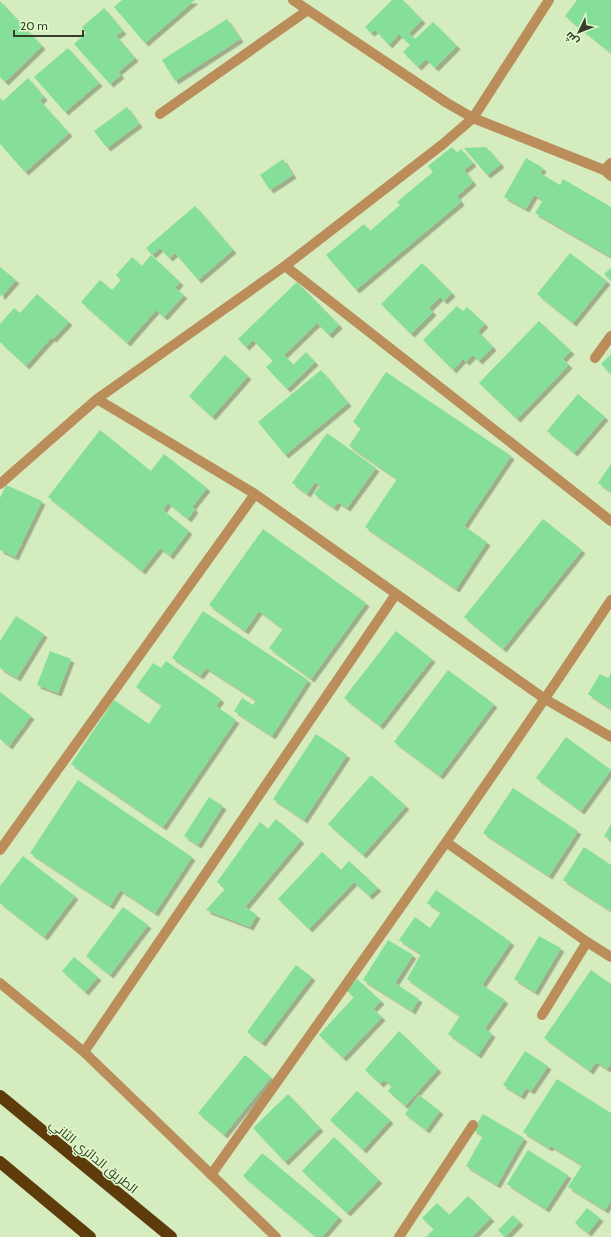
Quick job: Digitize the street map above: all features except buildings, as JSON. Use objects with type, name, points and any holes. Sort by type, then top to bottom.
[{"type":"highway","name":"الطريق الدائري الثاني","points":[[0,1096],[171,1237]]},
{"type":"highway","points":[[0,1162],[90,1237]]},
{"type":"street","points":[[0,484],[97,399],[285,266],[443,144],[473,118],[549,0]]},
{"type":"street","points":[[296,1],[447,103],[473,118],[609,170]]},
{"type":"street","points":[[160,114],[308,10]]},
{"type":"street","points":[[285,266],[611,521]]},
{"type":"street","points":[[595,358],[611,336]]},
{"type":"street","points":[[97,399],[255,494],[545,699],[611,737]]},
{"type":"street","points":[[0,850],[255,494]]},
{"type":"street","points":[[84,1052],[396,594]]},
{"type":"street","points":[[211,1175],[446,842],[545,699],[611,600]]},
{"type":"street","points":[[446,842],[587,942],[611,956]]},
{"type":"street","points":[[542,1014],[587,942]]},
{"type":"street","points":[[0,983],[84,1052],[276,1237]]},
{"type":"street","points":[[399,1237],[473,1125]]}]
